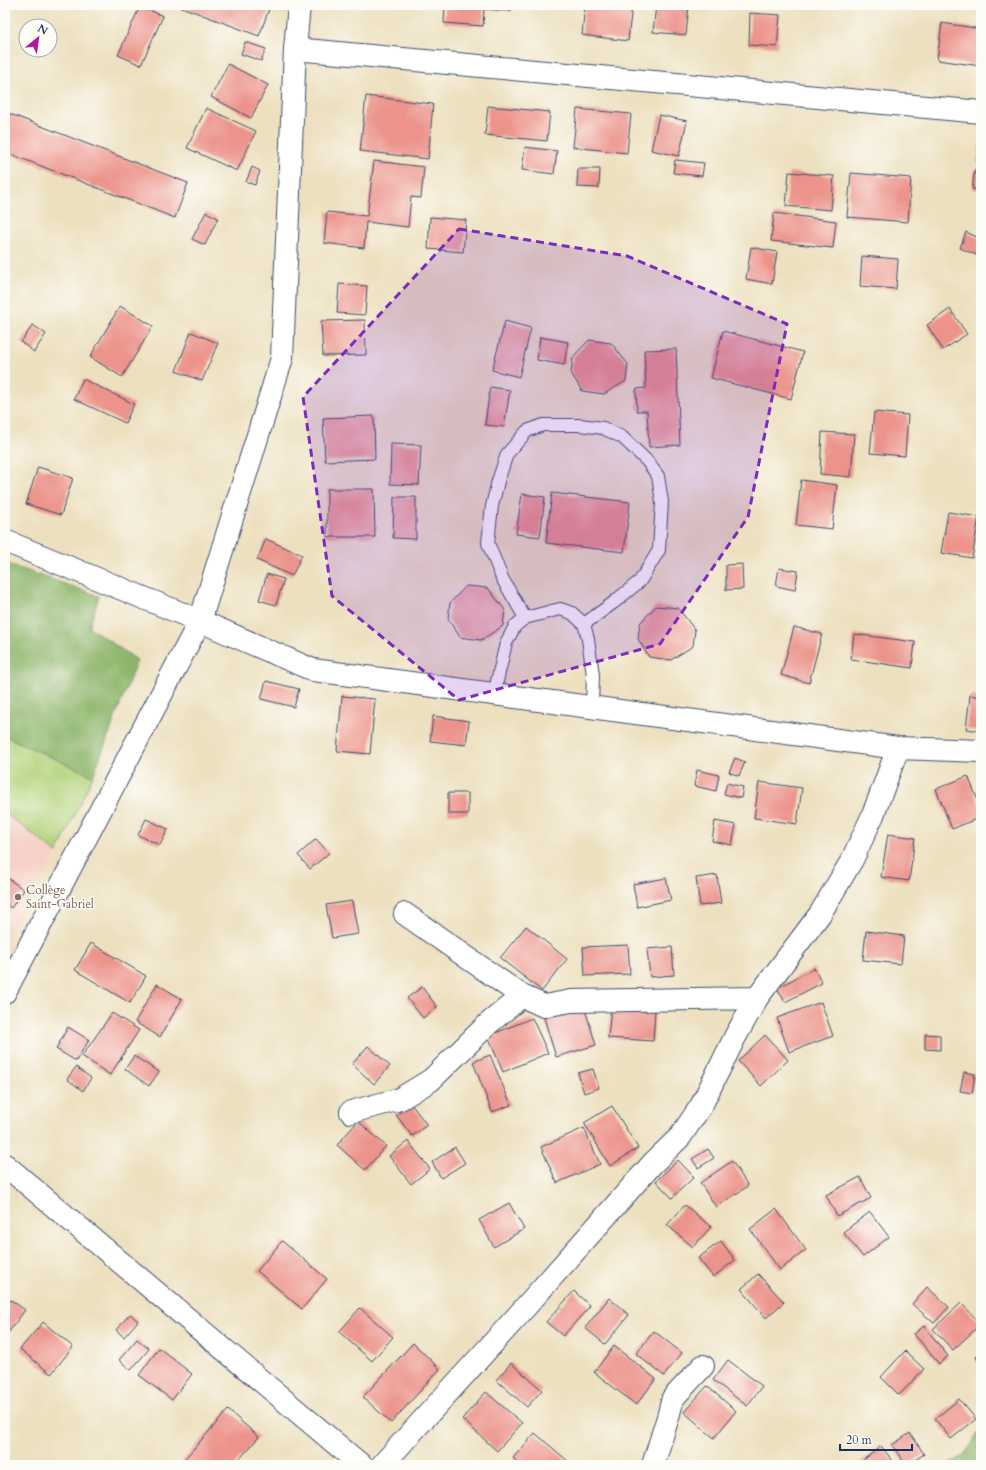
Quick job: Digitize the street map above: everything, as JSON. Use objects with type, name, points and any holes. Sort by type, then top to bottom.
[{"type":"street","points":[[5,992],[200,621],[282,358],[295,49],[299,5]]},
{"type":"street","points":[[295,49],[981,112]]},
{"type":"street","points":[[5,541],[200,621],[313,670],[898,748],[981,751]]},
{"type":"street","points":[[382,1465],[519,1315],[653,1163],[680,1137],[701,1106],[735,1037],[757,998],[820,914],[852,860],[873,815],[898,748]]},
{"type":"street","points":[[405,914],[522,996],[544,1006],[571,1001],[757,998]]},
{"type":"street","points":[[351,1112],[400,1099],[430,1080],[488,1024],[522,996]]},
{"type":"street","points":[[5,1165],[361,1465]]},
{"type":"street","points":[[653,1465],[673,1398],[703,1366]]},
{"type":"lane","points":[[525,618],[502,578],[488,543],[492,506],[498,481],[507,454],[527,431],[543,425],[580,425],[603,428],[622,437],[647,461],[658,476],[662,502],[659,550],[640,581],[584,624]]},
{"type":"lane","points":[[494,694],[506,643],[515,626],[525,618],[560,609],[572,613],[584,624],[588,639],[593,675],[592,707]]},
{"type":"highlighted area","points":[[459,229],[627,256],[787,324],[748,517],[660,644],[459,700],[332,596],[303,397]]},
{"type":"shaded area","name":"Collège Saint-Gabriel","points":[[5,813],[57,853],[5,942]]},
{"type":"green space","points":[[5,563],[99,596],[89,627],[137,660],[93,776],[5,736]]},
{"type":"green space","points":[[5,736],[93,776],[57,853],[5,813]]},
{"type":"green space","points":[[981,1428],[981,1465],[948,1465],[965,1455]]},
{"type":"building","points":[[176,5],[259,5],[269,9],[259,36]]},
{"type":"building","points":[[445,5],[511,5],[511,11],[484,9],[483,26],[444,23]]},
{"type":"building","points":[[585,5],[632,5],[628,41],[582,35]]},
{"type":"building","points":[[656,5],[689,5],[686,35],[653,32]]},
{"type":"building","points":[[140,6],[163,16],[141,65],[118,55]]},
{"type":"building","points":[[750,13],[780,15],[777,47],[749,45]]},
{"type":"building","points":[[942,23],[981,29],[981,66],[937,60]]},
{"type":"building","points":[[245,42],[266,49],[261,61],[241,54]]},
{"type":"building","points":[[228,64],[268,85],[251,118],[211,97]]},
{"type":"building","points":[[366,96],[433,104],[428,159],[360,151]]},
{"type":"building","points":[[488,106],[550,112],[547,141],[485,135]]},
{"type":"building","points":[[206,108],[256,131],[237,171],[187,148]]},
{"type":"building","points":[[577,109],[631,114],[627,153],[573,147]]},
{"type":"building","points":[[5,112],[188,183],[175,218],[5,152]]},
{"type":"building","points":[[659,115],[687,121],[679,156],[651,150]]},
{"type":"building","points":[[980,145],[981,163],[977,163]]},
{"type":"building","points":[[525,147],[557,151],[554,174],[522,170]]},
{"type":"building","points":[[675,160],[704,163],[702,176],[673,173]]},
{"type":"building","points":[[374,161],[424,167],[421,198],[411,197],[408,227],[366,222],[364,248],[324,243],[327,212],[367,216]]},
{"type":"building","points":[[252,167],[260,171],[255,185],[246,182]]},
{"type":"building","points":[[578,169],[600,169],[599,188],[577,187]]},
{"type":"building","points":[[975,169],[981,170],[981,190],[972,189]]},
{"type":"building","points":[[789,172],[834,176],[831,210],[786,206]]},
{"type":"building","points":[[851,173],[911,178],[908,222],[847,217]]},
{"type":"building","points":[[206,212],[218,218],[205,245],[192,239]]},
{"type":"building","points":[[774,213],[836,221],[833,248],[771,241]]},
{"type":"building","points":[[430,217],[466,220],[463,252],[428,249]]},
{"type":"building","points":[[966,232],[981,239],[981,257],[960,248]]},
{"type":"building","points":[[751,247],[777,252],[772,284],[746,279]]},
{"type":"building","points":[[862,256],[898,259],[896,289],[860,286]]},
{"type":"building","points":[[339,284],[367,286],[365,315],[337,313]]},
{"type":"building","points":[[120,306],[153,326],[122,377],[90,357]]},
{"type":"building","points":[[950,309],[967,334],[943,350],[927,325]]},
{"type":"building","points":[[365,320],[366,355],[323,356],[321,321]]},
{"type":"building","points":[[505,321],[531,328],[519,377],[492,370]]},
{"type":"building","points":[[33,325],[46,334],[34,352],[21,342]]},
{"type":"building","points":[[723,331],[803,352],[791,399],[711,378]]},
{"type":"building","points":[[191,332],[218,343],[202,381],[176,371]]},
{"type":"building","points":[[540,337],[568,342],[564,365],[537,360]]},
{"type":"building","points":[[589,340],[611,343],[628,364],[626,381],[604,394],[582,391],[571,373],[573,357]]},
{"type":"building","points":[[676,349],[680,445],[649,447],[647,411],[637,411],[636,389],[646,388],[644,350]]},
{"type":"building","points":[[83,379],[134,404],[125,423],[74,399]]},
{"type":"building","points":[[490,387],[510,390],[504,427],[485,425]]},
{"type":"building","points":[[874,412],[908,415],[905,456],[870,453]]},
{"type":"building","points":[[374,416],[375,459],[325,461],[323,418]]},
{"type":"building","points":[[822,432],[854,434],[851,477],[820,474]]},
{"type":"building","points":[[391,444],[421,445],[419,485],[390,484]]},
{"type":"building","points":[[38,467],[73,478],[61,515],[26,504]]},
{"type":"building","points":[[801,480],[837,485],[832,529],[796,525]]},
{"type":"building","points":[[327,489],[374,489],[375,537],[327,537]]},
{"type":"building","points":[[552,493],[630,502],[624,552],[546,543]]},
{"type":"building","points":[[522,494],[545,497],[540,537],[516,534]]},
{"type":"building","points":[[394,497],[416,497],[416,539],[393,538]]},
{"type":"building","points":[[948,512],[979,517],[972,558],[941,553]]},
{"type":"building","points":[[266,539],[302,555],[292,576],[257,560]]},
{"type":"building","points":[[742,564],[743,589],[726,590],[726,565]]},
{"type":"building","points":[[779,568],[798,571],[795,590],[776,586]]},
{"type":"building","points":[[267,574],[284,579],[276,605],[259,600]]},
{"type":"building","points":[[466,586],[488,588],[505,610],[503,626],[481,640],[460,637],[448,619],[450,603]]},
{"type":"building","points":[[656,606],[678,608],[695,630],[693,646],[671,660],[649,657],[638,639],[640,623]]},
{"type":"building","points":[[794,627],[822,634],[809,683],[781,675]]},
{"type":"building","points":[[854,634],[915,642],[912,668],[851,659]]},
{"type":"building","points":[[266,681],[299,689],[294,707],[261,699]]},
{"type":"building","points":[[970,695],[981,697],[981,731],[966,729]]},
{"type":"building","points":[[342,696],[375,699],[370,754],[337,751]]},
{"type":"building","points":[[433,716],[469,721],[466,745],[430,741]]},
{"type":"building","points":[[735,758],[745,762],[739,776],[729,772]]},
{"type":"building","points":[[697,770],[719,775],[716,791],[694,786]]},
{"type":"building","points":[[968,776],[981,808],[981,817],[952,829],[936,789]]},
{"type":"building","points":[[759,782],[802,788],[797,824],[754,818]]},
{"type":"building","points":[[727,783],[743,787],[741,798],[724,794]]},
{"type":"building","points":[[448,793],[468,793],[468,814],[448,814]]},
{"type":"building","points":[[146,819],[168,829],[160,845],[138,835]]},
{"type":"building","points":[[715,821],[736,825],[732,845],[712,841]]},
{"type":"building","points":[[888,834],[915,838],[909,881],[881,877]]},
{"type":"building","points":[[316,839],[329,853],[310,869],[298,855]]},
{"type":"building","points":[[717,875],[721,903],[700,906],[696,878]]},
{"type":"building","points":[[5,876],[24,890],[11,908],[5,903]]},
{"type":"building","points":[[666,878],[671,900],[637,907],[633,884]]},
{"type":"building","points":[[352,901],[358,934],[332,938],[326,905]]},
{"type":"building","points":[[526,926],[567,959],[542,991],[500,958]]},
{"type":"building","points":[[866,931],[904,936],[901,964],[863,960]]},
{"type":"building","points":[[91,943],[146,976],[130,1003],[75,970]]},
{"type":"building","points":[[628,945],[630,974],[585,976],[583,947]]},
{"type":"building","points":[[672,947],[674,975],[650,977],[647,949]]},
{"type":"building","points":[[814,968],[822,983],[785,1002],[777,988]]},
{"type":"building","points":[[157,984],[182,999],[160,1037],[135,1022]]},
{"type":"building","points":[[422,987],[437,1007],[423,1018],[407,998]]},
{"type":"building","points":[[821,1002],[833,1036],[789,1052],[777,1018]]},
{"type":"building","points":[[584,1006],[596,1045],[556,1057],[544,1018]]},
{"type":"building","points":[[611,1007],[655,1011],[653,1041],[608,1038]]},
{"type":"building","points":[[112,1013],[139,1030],[110,1075],[82,1056]]},
{"type":"building","points":[[532,1018],[548,1053],[503,1072],[488,1036]]},
{"type":"building","points":[[68,1027],[89,1040],[76,1061],[56,1049]]},
{"type":"building","points":[[925,1034],[940,1035],[940,1050],[925,1049]]},
{"type":"building","points":[[765,1035],[788,1060],[761,1086],[738,1061]]},
{"type":"building","points":[[368,1046],[390,1066],[374,1084],[352,1064]]},
{"type":"building","points":[[490,1055],[511,1105],[492,1112],[473,1062]]},
{"type":"building","points":[[134,1056],[159,1072],[149,1086],[125,1069]]},
{"type":"building","points":[[76,1067],[91,1078],[83,1091],[67,1079]]},
{"type":"building","points":[[593,1069],[599,1088],[584,1093],[578,1073]]},
{"type":"building","points":[[964,1072],[975,1074],[972,1093],[960,1091]]},
{"type":"building","points":[[411,1104],[427,1125],[412,1136],[396,1115]]},
{"type":"building","points":[[612,1106],[638,1148],[610,1166],[584,1123]]},
{"type":"building","points":[[358,1121],[386,1146],[365,1170],[337,1145]]},
{"type":"building","points":[[584,1128],[600,1164],[557,1183],[541,1147]]},
{"type":"building","points":[[408,1141],[430,1169],[411,1184],[389,1156]]},
{"type":"building","points":[[455,1147],[465,1163],[441,1178],[432,1162]]},
{"type":"building","points":[[708,1149],[714,1158],[698,1168],[692,1159]]},
{"type":"building","points":[[678,1160],[694,1177],[672,1198],[656,1181]]},
{"type":"building","points":[[732,1161],[748,1186],[716,1207],[700,1183]]},
{"type":"building","points":[[860,1177],[871,1198],[837,1216],[826,1195]]},
{"type":"building","points":[[509,1203],[524,1229],[494,1247],[479,1220]]},
{"type":"building","points":[[685,1205],[711,1227],[693,1247],[667,1225]]},
{"type":"building","points":[[776,1209],[806,1250],[780,1270],[750,1229]]},
{"type":"building","points":[[870,1212],[889,1237],[863,1257],[843,1232]]},
{"type":"building","points":[[282,1241],[327,1279],[302,1309],[257,1271]]},
{"type":"building","points":[[721,1241],[735,1260],[713,1277],[698,1258]]},
{"type":"building","points":[[758,1274],[784,1302],[766,1318],[741,1289]]},
{"type":"building","points":[[927,1287],[949,1307],[934,1323],[912,1304]]},
{"type":"building","points":[[574,1291],[590,1306],[563,1336],[546,1322]]},
{"type":"building","points":[[609,1298],[629,1315],[605,1344],[585,1328]]},
{"type":"building","points":[[11,1300],[25,1310],[5,1337],[5,1308]]},
{"type":"building","points":[[961,1303],[981,1324],[953,1350],[933,1329]]},
{"type":"building","points":[[360,1308],[393,1337],[372,1361],[339,1332]]},
{"type":"building","points":[[130,1314],[138,1321],[124,1337],[116,1330]]},
{"type":"building","points":[[43,1322],[73,1347],[51,1374],[20,1349]]},
{"type":"building","points":[[924,1326],[948,1356],[939,1364],[914,1334]]},
{"type":"building","points":[[654,1331],[682,1353],[664,1376],[636,1354]]},
{"type":"building","points":[[137,1339],[149,1349],[131,1370],[119,1360]]},
{"type":"building","points":[[413,1343],[440,1369],[391,1423],[363,1397]]},
{"type":"building","points":[[614,1346],[656,1379],[636,1405],[594,1372]]},
{"type":"building","points":[[159,1348],[192,1374],[172,1400],[139,1375]]},
{"type":"building","points":[[905,1351],[924,1369],[899,1395],[881,1377]]},
{"type":"building","points":[[981,1354],[981,1367],[976,1357]]},
{"type":"building","points":[[728,1360],[762,1386],[747,1406],[713,1380]]},
{"type":"building","points":[[511,1363],[542,1390],[527,1407],[496,1380]]},
{"type":"building","points":[[707,1386],[736,1411],[714,1438],[684,1412]]},
{"type":"building","points":[[486,1392],[522,1423],[497,1451],[462,1419]]},
{"type":"building","points":[[959,1399],[976,1419],[951,1439],[935,1419]]},
{"type":"building","points":[[228,1410],[259,1437],[234,1465],[179,1465]]},
{"type":"building","points":[[535,1433],[569,1462],[567,1465],[521,1465],[513,1458]]},
{"type":"building","points":[[910,1433],[924,1454],[906,1465],[892,1445]]},
{"type":"building","points":[[881,1446],[896,1465],[857,1465]]},
{"type":"place","name":"Collège Saint-Gabriel","points":[[18,897]]}]
